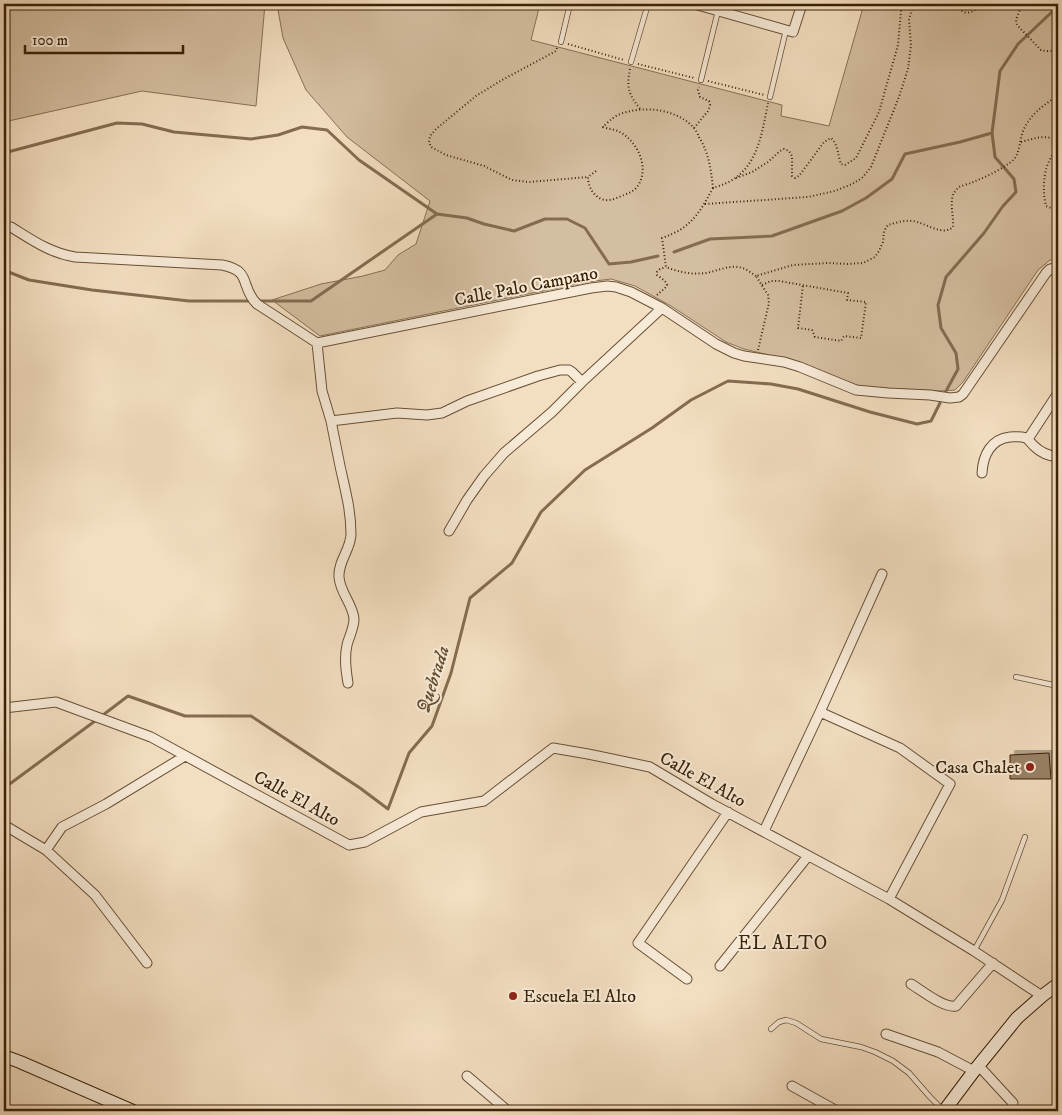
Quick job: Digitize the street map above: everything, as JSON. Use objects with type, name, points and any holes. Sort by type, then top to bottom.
[{"type":"main road","points":[[944,1111],[1017,1018],[1042,996],[1058,986]]},
{"type":"main road","points":[[4,1056],[134,1111]]},
{"type":"street","points":[[694,4],[793,32],[802,4]]},
{"type":"street","points":[[11,227],[61,255],[230,267],[242,274],[249,293],[257,304],[317,343],[322,392],[331,421],[348,497],[351,528],[349,546],[339,570],[341,588],[352,609],[354,621],[346,655],[348,683]]},
{"type":"street","name":"Calle Palo Campano","points":[[317,343],[600,287],[616,287],[631,292],[662,308],[721,347],[734,353],[784,362],[863,392],[930,395],[946,398],[959,397],[1046,273],[1050,269],[1058,268]]},
{"type":"street","points":[[450,531],[466,500],[504,453],[552,412],[662,308]]},
{"type":"street","points":[[331,421],[397,413],[427,415],[442,413],[474,398],[560,370],[569,370],[582,382]]},
{"type":"street","points":[[1028,439],[1058,393]]},
{"type":"street","points":[[982,473],[983,462],[991,446],[998,440],[1007,437],[1019,436],[1028,439],[1041,452],[1049,456],[1058,457]]},
{"type":"street","points":[[764,832],[882,574]]},
{"type":"street","name":"Calle El Alto","points":[[4,708],[56,702],[150,737],[349,845],[365,842],[421,812],[484,801],[552,748],[650,767],[764,832],[889,899],[993,963],[1042,996]]},
{"type":"street","points":[[820,712],[900,748],[950,784],[889,899]]},
{"type":"street","points":[[46,850],[62,827],[106,804],[185,756]]},
{"type":"street","points":[[688,979],[638,943],[728,812]]},
{"type":"street","points":[[4,826],[46,850],[95,896],[147,963]]},
{"type":"street","points":[[720,966],[808,856]]},
{"type":"street","points":[[911,984],[943,1004],[950,1007],[956,1006],[993,963]]},
{"type":"street","points":[[886,1034],[938,1052],[976,1068],[1013,1104]]},
{"type":"street","points":[[466,1076],[508,1111]]},
{"type":"street","points":[[792,1086],[837,1111]]},
{"type":"lane","points":[[561,42],[570,4]]},
{"type":"lane","points":[[631,62],[648,4]]},
{"type":"lane","points":[[701,80],[718,11]]},
{"type":"lane","points":[[770,96],[786,30]]},
{"type":"lane","points":[[1016,677],[1058,686]]},
{"type":"lane","points":[[1056,761],[1058,756]]},
{"type":"lane","points":[[974,951],[1002,900],[1025,837]]},
{"type":"lane","points":[[770,1030],[779,1022],[786,1020],[796,1023],[821,1039],[861,1047],[875,1052],[909,1073],[944,1111]]},
{"type":"path","points":[[732,180],[752,172],[784,149],[789,151],[792,156],[792,176],[795,178],[799,176],[824,142],[831,138],[841,164],[845,165],[856,158],[879,112],[898,45],[903,4]]},
{"type":"path","points":[[704,204],[808,197],[835,191],[862,178],[871,167],[908,69],[911,45],[909,19],[912,10],[917,4]]},
{"type":"path","points":[[959,4],[961,10],[968,12],[975,11],[984,4]]},
{"type":"path","points":[[1022,4],[1016,20],[1017,25],[1041,50],[1058,51]]},
{"type":"path","points":[[596,171],[588,177],[529,182],[512,180],[484,166],[446,155],[430,147],[430,136],[476,96],[556,51],[561,42],[631,62],[770,96],[754,156],[739,175],[726,184],[713,188]]},
{"type":"path","points":[[631,62],[627,85],[630,94],[641,110]]},
{"type":"path","points":[[694,128],[708,111],[710,104],[709,101],[699,94],[701,80]]},
{"type":"path","points":[[756,276],[793,266],[863,263],[875,257],[883,242],[884,231],[888,225],[897,222],[912,221],[944,231],[950,230],[953,227],[952,198],[955,191],[959,187],[1011,162],[1016,157],[1022,133],[1032,116],[1058,96]]},
{"type":"path","points":[[588,177],[591,189],[597,196],[606,200],[629,193],[637,186],[642,174],[640,152],[632,141],[619,132],[603,127],[616,116],[635,110],[648,109],[666,112],[681,118],[694,128],[705,147],[711,166],[713,188],[691,223],[672,235],[662,238],[666,267]]},
{"type":"path","points":[[1021,142],[1042,136],[1056,140],[1058,144],[1047,166],[1044,198],[1046,206],[1051,208],[1058,205]]},
{"type":"path","points":[[650,302],[666,286],[666,283],[658,275],[657,272],[660,269],[666,267],[690,274],[706,273],[731,267],[741,268],[756,276],[768,295],[769,303],[757,358]]},
{"type":"path","points":[[762,285],[771,281],[780,281],[803,285],[848,293],[847,300],[866,302],[861,338],[844,336],[841,341],[815,337],[812,330],[798,328],[803,285]]},
{"type":"shaded area","points":[[4,4],[265,4],[256,106],[142,91],[4,122]]},
{"type":"shaded area","points":[[277,4],[540,4],[531,40],[782,105],[781,116],[829,126],[864,4],[1058,4],[1058,260],[1050,260],[1038,270],[963,382],[955,390],[863,387],[802,363],[744,349],[726,342],[671,306],[635,286],[611,279],[587,282],[320,336],[272,300],[321,284],[385,270],[398,255],[416,244],[430,201],[347,137],[306,90],[283,38]]},
{"type":"building","name":"Casa Chalet","points":[[1049,753],[1051,779],[1010,779],[1010,755]]},
{"type":"waterway","points":[[945,393],[958,369],[956,353],[941,328],[938,305],[946,277],[1016,192],[1014,179],[995,157],[992,133],[1000,71],[1018,44],[1054,10],[1058,9]]},
{"type":"waterway","points":[[4,153],[117,123],[142,124],[174,132],[251,139],[278,135],[302,127],[327,130],[359,160],[437,214],[467,218],[514,231],[545,219],[567,219],[585,228],[609,264],[631,262],[658,256]]},
{"type":"waterway","points":[[674,252],[710,239],[772,236],[842,211],[866,198],[892,179],[905,154],[992,133]]},
{"type":"waterway","points":[[260,301],[311,301],[437,214]]},
{"type":"waterway","points":[[6,271],[29,280],[92,290],[189,301],[250,301]]},
{"type":"waterway","name":"Quebrada","points":[[103,715],[128,696],[185,716],[251,716],[360,788],[388,809],[409,753],[432,726],[451,673],[470,598],[512,563],[541,512],[585,470],[652,428],[691,400],[728,381],[771,384],[798,389],[870,412],[917,424],[931,421],[940,403]]},
{"type":"waterway","name":"Quebrada","points":[[4,786],[11,783],[95,721]]},
{"type":"place","name":"Casa Chalet","points":[[1030,767]]},
{"type":"place","name":"Escuela El Alto","points":[[513,996]]},
{"type":"district","name":"EL ALTO","points":[[783,942]]}]
